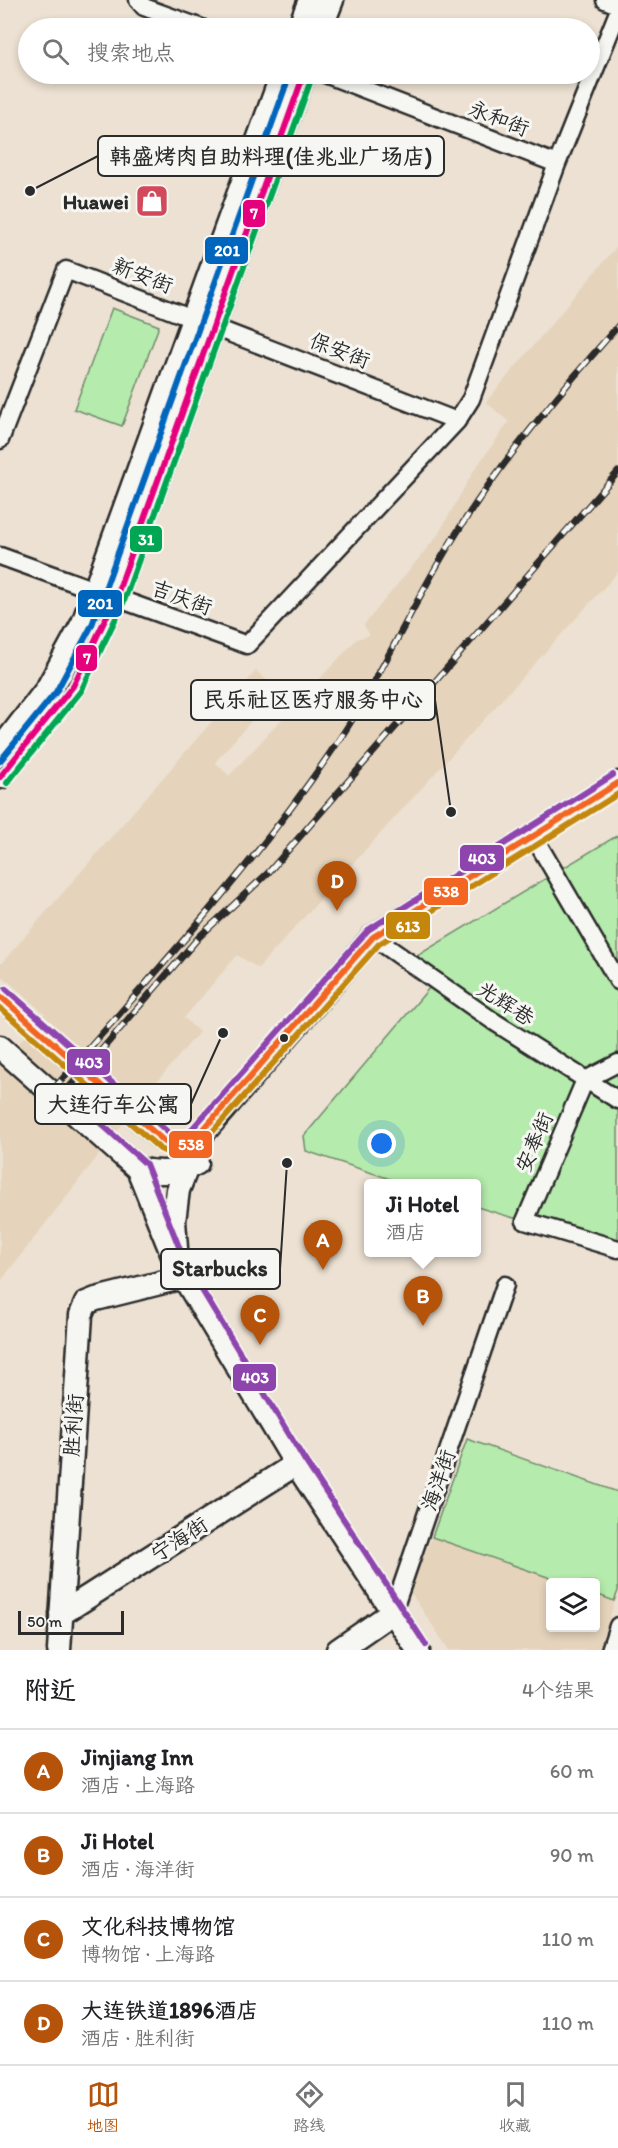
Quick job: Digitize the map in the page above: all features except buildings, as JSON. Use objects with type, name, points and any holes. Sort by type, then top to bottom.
[{"type":"main road","points":[[303,18],[310,0]]},
{"type":"main road","points":[[325,18],[332,0]]},
{"type":"main road","points":[[204,322],[279,84]]},
{"type":"main road","points":[[0,777],[73,686],[204,322],[300,84]]},
{"type":"main road","points":[[0,750],[57,674],[106,593]]},
{"type":"main road","points":[[537,842],[618,783]]},
{"type":"main road","points":[[0,996],[165,1142],[179,1148],[188,1147],[198,1139],[379,941],[537,842],[618,798]]},
{"type":"main road","points":[[138,1169],[155,1173],[185,1173],[196,1164],[379,941]]},
{"type":"main road","points":[[0,1047],[138,1169],[181,1271],[296,1464],[418,1650]]},
{"type":"main road","points":[[181,1271],[174,1221],[178,1190],[198,1139]]},
{"type":"main road","name":"胜利街","points":[[59,1650],[81,1315],[86,1303],[181,1271]]},
{"type":"main road","name":"宁海街","points":[[61,1614],[296,1464]]},
{"type":"main road","points":[[338,1650],[393,1612]]},
{"type":"street","points":[[138,0],[144,7],[174,18]]},
{"type":"street","points":[[605,0],[618,5]]},
{"type":"street","points":[[600,57],[618,12]]},
{"type":"street","name":"永和街","points":[[351,84],[557,164]]},
{"type":"street","points":[[457,421],[471,399],[557,164],[589,84]]},
{"type":"street","name":"新安街","points":[[0,440],[66,270],[204,322]]},
{"type":"street","name":"保安街","points":[[204,322],[457,421]]},
{"type":"street","name":"吉庆街","points":[[0,556],[247,645],[457,421]]},
{"type":"street","points":[[537,842],[618,981]]},
{"type":"street","name":"光辉巷","points":[[379,941],[484,1015],[618,1100]]},
{"type":"street","points":[[585,1080],[618,1062]]},
{"type":"street","name":"安奉街","points":[[585,1080],[525,1221],[618,1249]]},
{"type":"street","name":"海洋街","points":[[393,1612],[505,1285]]},
{"type":"street","points":[[610,1650],[618,1626]]},
{"type":"shaded area","points":[[618,245],[618,572],[258,968],[237,955],[184,1018],[199,1032],[142,1099],[0,1282],[0,1064],[45,1014],[0,974],[0,965],[256,671],[278,690],[215,762],[229,776],[357,639],[370,635],[364,625],[438,535],[473,472],[509,422],[486,402]]},
{"type":"shaded area","points":[[467,1439],[618,1492],[618,1591],[599,1650],[449,1650],[409,1590],[432,1537]]},
{"type":"green space","points":[[112,308],[159,326],[122,426],[74,409]]},
{"type":"green space","points":[[618,835],[618,1249],[481,1208],[481,1179],[390,1179],[306,1151],[304,1136],[435,981],[439,973],[415,957]]},
{"type":"green space","points":[[467,1439],[618,1492],[618,1591],[614,1601],[600,1596],[600,1578],[550,1578],[432,1537]]},
{"type":"tram line","points":[[0,769],[51,708],[71,679],[104,608]]},
{"type":"railway","points":[[52,1091],[203,917],[276,828],[358,711],[437,566],[488,485],[573,378],[618,326]]},
{"type":"railway","points":[[60,1098],[199,937],[268,873],[618,472]]},
{"type":"transit line","name":"201","points":[[0,761],[56,692],[92,625],[286,84]]},
{"type":"transit line","name":"7","points":[[0,777],[73,686],[116,597],[300,84]]},
{"type":"transit line","name":"31","points":[[7,783],[81,691],[124,601],[309,84]]},
{"type":"transit line","name":"403","points":[[6,989],[170,1134],[184,1138],[368,930],[613,775]]},
{"type":"transit line","name":"538","points":[[0,996],[165,1142],[179,1148],[188,1147],[373,937],[618,783]]},
{"type":"transit line","name":"613","points":[[0,1008],[160,1149],[177,1157],[191,1156],[379,944],[618,794]]},
{"type":"transit line","name":"403","points":[[88,1112],[146,1164],[185,1262],[304,1459],[426,1645]]},
{"type":"place","name":"韩盛烤肉自助料理(佳兆业广场店)","points":[[30,191]]},
{"type":"place","name":"Huawei","points":[[152,201]]},
{"type":"place","name":"民乐社区医疗服务中心","points":[[451,812]]},
{"type":"place","name":"大连铁道1896酒店","points":[[337,911]]},
{"type":"place","name":"大连行车公寓","points":[[223,1033]]},
{"type":"place","name":"Starbucks","points":[[287,1163]]},
{"type":"place","name":"Jinjiang Inn","points":[[323,1270]]},
{"type":"place","name":"Ji Hotel","points":[[423,1326]]},
{"type":"place","name":"文化科技博物馆","points":[[260,1345]]}]
